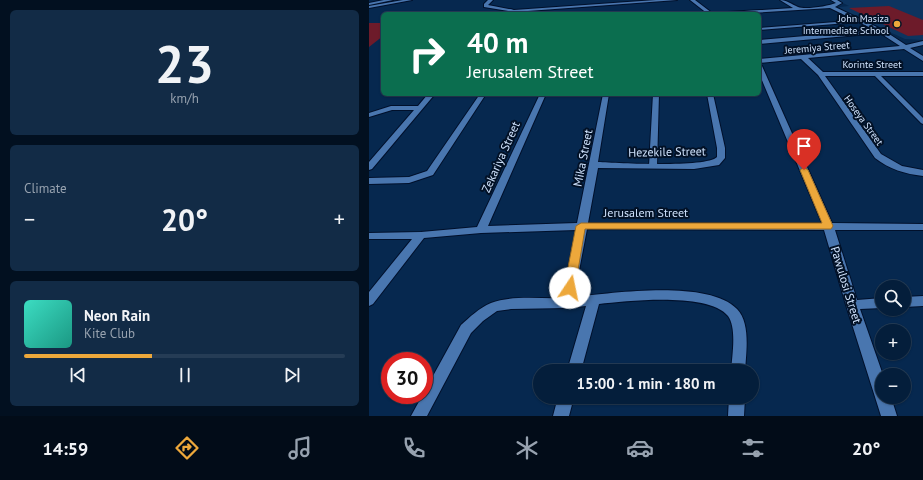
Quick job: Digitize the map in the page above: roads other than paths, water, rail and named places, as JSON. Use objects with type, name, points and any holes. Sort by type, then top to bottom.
[{"type":"street","points":[[369,5],[391,0]]},
{"type":"street","points":[[491,0],[486,4],[486,6],[511,10],[543,11],[675,0]]},
{"type":"street","points":[[691,0],[708,12]]},
{"type":"street","points":[[782,0],[799,8]]},
{"type":"street","points":[[740,12],[831,7],[840,3],[833,0]]},
{"type":"street","points":[[831,7],[881,32],[923,59]]},
{"type":"street","points":[[761,42],[881,32]]},
{"type":"street","name":"Jeremiya Street","points":[[761,60],[905,47],[923,43]]},
{"type":"street","name":"Hoseya Street","points":[[803,57],[821,74],[832,92],[883,161],[902,170],[923,173]]},
{"type":"street","name":"Pawulosi Street","points":[[761,71],[828,226],[875,375]]},
{"type":"street","name":"Korinte Street","points":[[821,74],[923,74]]},
{"type":"street","points":[[369,167],[430,96]]},
{"type":"street","points":[[371,183],[424,177],[430,173],[482,96]]},
{"type":"street","name":"Zekariya Street","points":[[481,230],[542,96]]},
{"type":"street","name":"Mika Street","points":[[567,303],[581,226],[595,164],[606,96]]},
{"type":"street","name":"Hezekile Street","points":[[595,164],[653,166],[705,165],[717,163],[721,158],[721,148],[710,96]]},
{"type":"street","points":[[369,115],[391,108],[420,108]]},
{"type":"street","name":"Jerusalem Street","points":[[369,236],[421,235],[481,230],[581,226],[923,227]]},
{"type":"street","points":[[369,301],[421,235]]},
{"type":"street","points":[[419,416],[466,329],[478,317],[495,307],[511,304],[567,303],[635,295],[658,294],[717,302],[733,313],[738,324],[740,341],[738,364]]},
{"type":"street","points":[[576,364],[595,300]]},
{"type":"street","points":[[911,302],[923,301]]},
{"type":"street","points":[[852,304],[875,303]]},
{"type":"street","points":[[561,416],[564,404]]},
{"type":"street","points":[[736,416],[737,404]]},
{"type":"street","name":"Pawulosi Street","points":[[885,404],[889,416]]},
{"type":"lane","points":[[369,5],[410,0]]},
{"type":"lane","points":[[761,29],[860,21]]},
{"type":"lane","points":[[876,74],[923,122]]},
{"type":"lane","points":[[653,166],[656,96]]},
{"type":"place","name":"John Masiza Intermediate School","points":[[897,24]]}]
